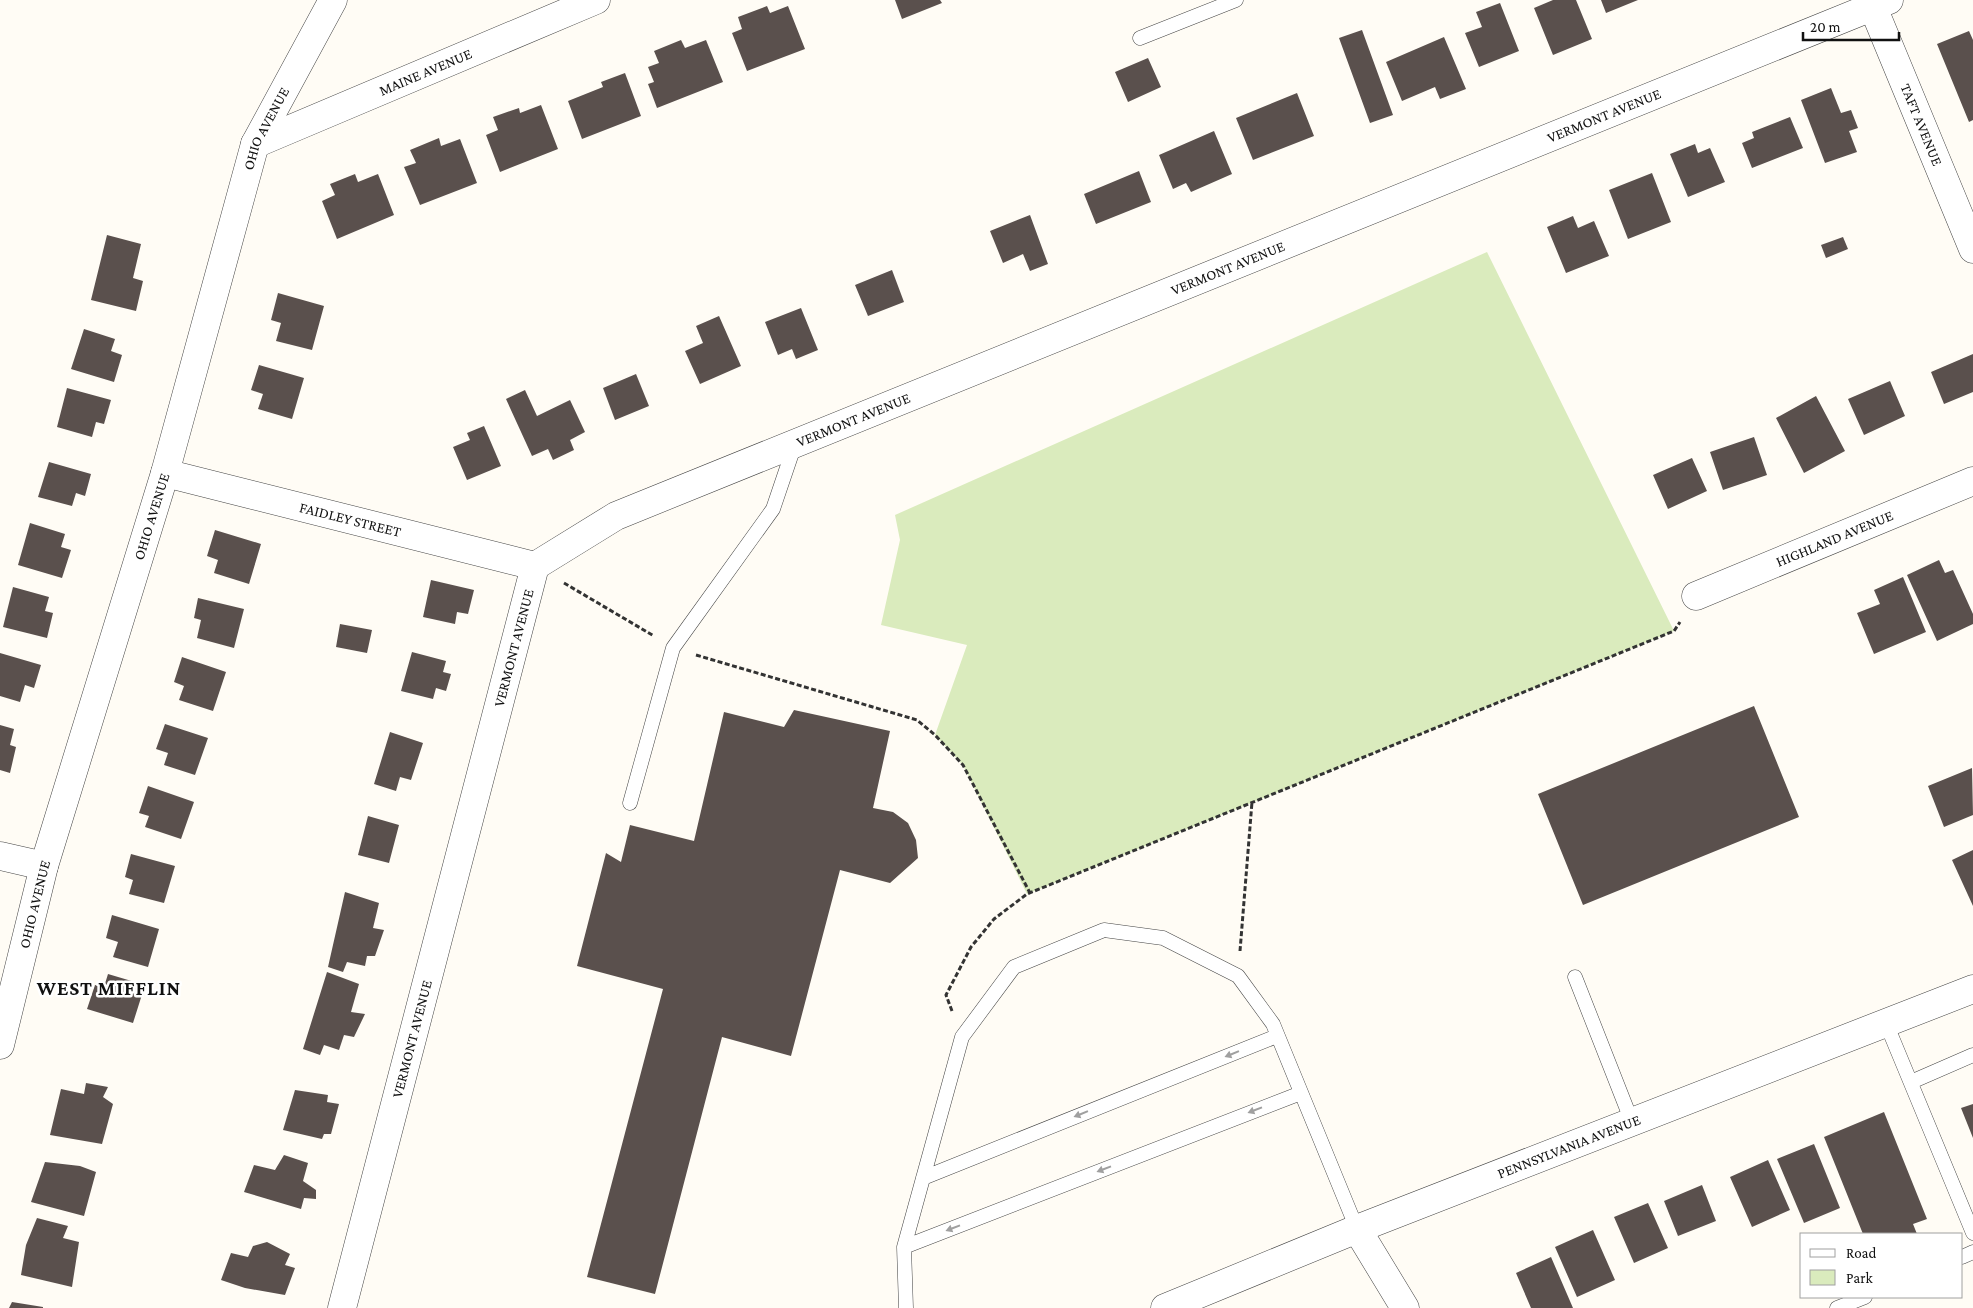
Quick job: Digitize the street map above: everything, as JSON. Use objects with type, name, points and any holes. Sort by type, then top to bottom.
[{"type":"street","name":"OHIO AVENUE","points":[[0,1045],[44,866],[165,473],[255,144],[333,0]]},
{"type":"street","name":"MAINE AVENUE","points":[[255,144],[596,0]]},
{"type":"street","name":"TAFT AVENUE","points":[[1877,2],[1970,233]]},
{"type":"street","name":"VERMONT AVENUE","points":[[342,1308],[535,566],[616,516],[1877,2]]},
{"type":"street","name":"FAIDLEY STREET","points":[[165,473],[535,566]]},
{"type":"street","name":"HIGHLAND AVENUE","points":[[1696,596],[1973,481]]},
{"type":"street","points":[[0,856],[44,866]]},
{"type":"street","name":"PENNSYLVANIA AVENUE","points":[[1165,1308],[1357,1229],[1973,989]]},
{"type":"street","points":[[1357,1229],[1405,1308]]},
{"type":"lane","points":[[1140,38],[1236,0]]},
{"type":"lane","points":[[630,803],[673,648],[773,509],[795,443]]},
{"type":"lane","points":[[906,1308],[904,1247],[962,1037],[1014,967],[1104,930],[1163,938],[1238,976],[1273,1024],[1357,1229]]},
{"type":"lane","points":[[1575,977],[1632,1122]]},
{"type":"lane","points":[[1886,1023],[1973,1233]]},
{"type":"lane","points":[[923,1178],[1277,1036]]},
{"type":"lane","points":[[1911,1082],[1973,1055]]},
{"type":"lane","points":[[904,1247],[1301,1093]]},
{"type":"lane","points":[[1837,1308],[1862,1298]]},
{"type":"path","points":[[946,995],[971,947],[988,926],[994,919],[1030,893],[1674,631],[1696,596]]},
{"type":"path","points":[[790,684],[900,713],[917,720],[935,735],[963,765],[1030,893]]},
{"type":"path","points":[[1238,976],[1252,802]]},
{"type":"green space","points":[[1487,252],[1674,631],[1027,894],[963,765],[935,735],[967,645],[881,625],[900,540],[895,515]]},
{"type":"building","points":[[895,0],[940,0],[942,3],[902,19]]},
{"type":"building","points":[[1553,0],[1576,0],[1592,39],[1553,55],[1534,8]]},
{"type":"building","points":[[1601,0],[1638,0],[1606,13]]},
{"type":"building","points":[[1500,3],[1519,51],[1479,67],[1465,33],[1482,27],[1476,12]]},
{"type":"building","points":[[767,6],[770,13],[788,6],[805,49],[747,71],[732,33],[742,29],[738,17]]},
{"type":"building","points":[[1362,30],[1393,115],[1370,123],[1339,38]]},
{"type":"building","points":[[1969,31],[1973,40],[1973,120],[1969,122],[1937,44]]},
{"type":"building","points":[[1444,37],[1466,89],[1440,99],[1435,87],[1402,101],[1386,62]]},
{"type":"building","points":[[681,40],[685,48],[706,40],[723,82],[657,108],[648,84],[654,82],[648,67],[659,63],[654,51]]},
{"type":"building","points":[[1148,58],[1161,87],[1128,102],[1115,72]]},
{"type":"building","points":[[625,73],[641,116],[582,139],[568,101],[603,87],[601,82]]},
{"type":"building","points":[[1831,88],[1841,113],[1851,110],[1858,128],[1849,131],[1857,152],[1825,163],[1801,100]]},
{"type":"building","points":[[1297,93],[1314,136],[1253,160],[1236,118]]},
{"type":"building","points":[[541,105],[558,149],[500,172],[486,135],[498,130],[493,117],[519,108],[520,113]]},
{"type":"building","points":[[1790,117],[1803,148],[1752,168],[1742,143],[1754,138],[1752,132]]},
{"type":"building","points":[[1214,131],[1232,174],[1191,192],[1186,183],[1173,189],[1159,155]]},
{"type":"building","points":[[439,138],[441,146],[460,139],[477,183],[420,205],[404,167],[416,163],[410,150]]},
{"type":"building","points":[[1695,144],[1698,153],[1710,148],[1725,182],[1688,197],[1670,154]]},
{"type":"building","points":[[1139,171],[1151,202],[1096,224],[1084,194]]},
{"type":"building","points":[[1652,173],[1671,222],[1628,239],[1609,190]]},
{"type":"building","points":[[355,174],[358,182],[378,174],[394,215],[337,239],[322,201],[335,195],[330,184]]},
{"type":"building","points":[[1030,215],[1048,264],[1030,271],[1023,254],[1003,263],[990,231]]},
{"type":"building","points":[[1573,216],[1578,228],[1594,221],[1609,256],[1566,273],[1547,227]]},
{"type":"building","points":[[107,235],[141,244],[133,278],[143,281],[136,311],[91,300]]},
{"type":"building","points":[[1843,237],[1848,249],[1826,258],[1821,245]]},
{"type":"building","points":[[892,270],[904,302],[868,316],[855,285]]},
{"type":"building","points":[[278,293],[324,306],[312,350],[276,341],[281,323],[271,320]]},
{"type":"building","points":[[801,308],[818,350],[796,359],[792,349],[778,355],[765,322]]},
{"type":"building","points":[[719,316],[741,366],[700,384],[685,351],[703,343],[696,326]]},
{"type":"building","points":[[84,329],[115,339],[111,351],[122,355],[114,382],[71,369]]},
{"type":"building","points":[[1973,354],[1973,392],[1944,404],[1931,372]]},
{"type":"building","points":[[259,365],[304,378],[292,419],[258,409],[263,394],[251,390]]},
{"type":"building","points":[[636,374],[649,406],[615,420],[603,388]]},
{"type":"building","points":[[1890,381],[1905,416],[1864,435],[1848,399]]},
{"type":"building","points":[[67,388],[111,400],[104,424],[96,422],[92,437],[57,427]]},
{"type":"building","points":[[525,390],[537,416],[570,400],[585,432],[570,440],[574,450],[553,460],[548,449],[532,456],[506,399]]},
{"type":"building","points":[[1816,396],[1845,451],[1804,473],[1776,418]]},
{"type":"building","points":[[484,426],[501,466],[467,480],[453,447],[470,440],[467,433]]},
{"type":"building","points":[[1754,437],[1767,475],[1723,490],[1710,452]]},
{"type":"building","points":[[1692,458],[1707,491],[1668,509],[1653,475]]},
{"type":"building","points":[[49,462],[91,474],[85,496],[76,493],[72,506],[38,497]]},
{"type":"building","points":[[30,523],[65,534],[61,547],[71,550],[62,578],[18,565]]},
{"type":"building","points":[[215,530],[261,544],[249,584],[214,573],[218,560],[207,556]]},
{"type":"building","points":[[1939,560],[1945,573],[1953,570],[1973,614],[1973,624],[1937,641],[1907,575]]},
{"type":"building","points":[[1903,577],[1926,632],[1874,654],[1857,613],[1880,604],[1874,590]]},
{"type":"building","points":[[431,580],[474,590],[468,614],[457,612],[455,624],[423,617]]},
{"type":"building","points":[[13,587],[49,597],[45,611],[53,613],[47,638],[3,627]]},
{"type":"building","points":[[198,598],[244,609],[234,648],[197,638],[201,620],[194,618]]},
{"type":"building","points":[[340,624],[372,630],[367,653],[336,647]]},
{"type":"building","points":[[412,652],[446,661],[443,672],[451,674],[446,691],[436,688],[433,699],[401,691]]},
{"type":"building","points":[[0,653],[41,665],[34,688],[25,685],[20,702],[0,696]]},
{"type":"building","points":[[182,657],[226,672],[213,711],[179,700],[184,686],[174,682]]},
{"type":"building","points":[[1754,706],[1799,817],[1583,905],[1538,794]]},
{"type":"building","points":[[794,710],[890,731],[873,808],[893,812],[908,823],[916,840],[918,858],[890,883],[840,870],[791,1056],[722,1037],[655,1294],[587,1277],[663,989],[577,966],[606,853],[621,862],[630,825],[694,841],[724,712],[784,727]]},
{"type":"building","points":[[165,724],[208,738],[195,775],[164,765],[168,753],[156,749]]},
{"type":"building","points":[[0,725],[14,729],[10,745],[16,747],[10,773],[0,770]]},
{"type":"building","points":[[390,732],[423,743],[411,780],[400,777],[396,791],[374,784]]},
{"type":"building","points":[[1972,768],[1973,815],[1944,827],[1928,786]]},
{"type":"building","points":[[148,786],[194,802],[181,839],[145,827],[149,816],[139,813]]},
{"type":"building","points":[[368,816],[399,825],[389,863],[358,855]]},
{"type":"building","points":[[1973,850],[1973,906],[1952,860]]},
{"type":"building","points":[[131,854],[175,866],[164,903],[129,894],[133,880],[125,877]]},
{"type":"building","points":[[345,892],[379,903],[373,928],[384,930],[375,956],[367,956],[365,966],[347,962],[343,972],[328,967]]},
{"type":"building","points":[[112,915],[159,929],[148,967],[113,957],[118,942],[106,938]]},
{"type":"building","points":[[327,972],[359,984],[351,1012],[365,1014],[354,1037],[344,1035],[339,1050],[324,1045],[320,1055],[303,1049]]},
{"type":"building","points":[[108,974],[145,985],[133,1023],[87,1009],[95,985],[104,987]]},
{"type":"building","points":[[86,1083],[108,1087],[103,1097],[113,1104],[102,1144],[50,1135],[61,1089],[84,1094]]},
{"type":"building","points":[[295,1090],[328,1095],[327,1102],[339,1104],[331,1134],[324,1134],[322,1139],[283,1130]]},
{"type":"building","points":[[1973,1104],[1973,1138],[1961,1108]]},
{"type":"building","points":[[1884,1112],[1927,1219],[1913,1224],[1917,1233],[1863,1233],[1824,1137]]},
{"type":"building","points":[[1814,1144],[1840,1208],[1804,1223],[1777,1159]]},
{"type":"building","points":[[284,1155],[308,1163],[303,1181],[316,1190],[316,1199],[304,1198],[301,1209],[244,1192],[254,1165],[275,1170]]},
{"type":"building","points":[[1768,1160],[1790,1210],[1752,1227],[1730,1177]]},
{"type":"building","points":[[45,1162],[80,1166],[96,1172],[84,1216],[31,1202]]},
{"type":"building","points":[[1702,1185],[1716,1221],[1678,1236],[1664,1201]]},
{"type":"building","points":[[1648,1203],[1668,1248],[1634,1263],[1614,1217]]},
{"type":"building","points":[[37,1218],[68,1226],[63,1238],[79,1242],[72,1287],[21,1275],[26,1245]]},
{"type":"building","points":[[1593,1230],[1615,1280],[1577,1297],[1555,1247]]},
{"type":"building","points":[[267,1242],[290,1254],[285,1265],[295,1268],[285,1295],[245,1288],[221,1280],[231,1253],[248,1257],[253,1246]]},
{"type":"building","points":[[1551,1257],[1573,1308],[1531,1308],[1516,1273]]},
{"type":"building","points":[[12,1302],[43,1307],[43,1308],[9,1308]]},
{"type":"district","name":"WEST MIFFLIN","points":[[109,988]]}]
